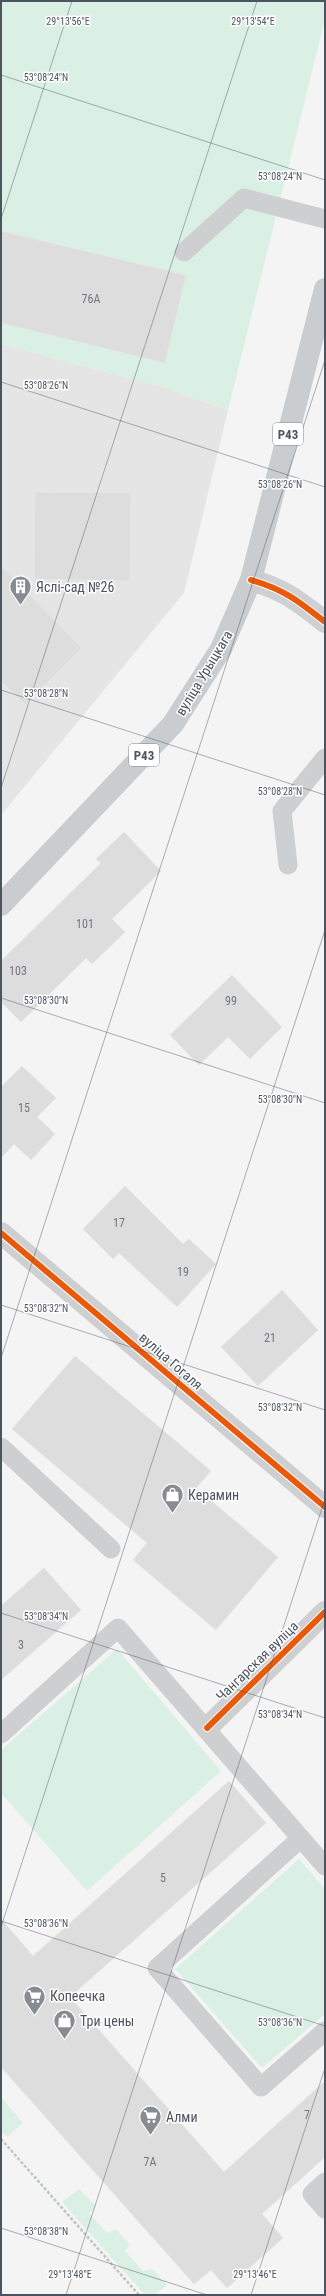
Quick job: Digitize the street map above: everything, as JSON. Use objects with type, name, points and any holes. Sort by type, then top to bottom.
[{"type":"main road","name":"вуліца Урыцкага","points":[[1,905],[173,724],[221,649],[250,580],[325,288]]},
{"type":"street","points":[[250,580],[277,588],[298,600],[325,622]]},
{"type":"street","name":"вуліца Гогаля","points":[[1,1233],[325,1508]]},
{"type":"street","name":"Чангарская вуліца","points":[[207,1728],[325,1612]]},
{"type":"lane","points":[[184,252],[244,198],[325,219]]},
{"type":"lane","points":[[288,865],[282,811],[325,758]]},
{"type":"lane","points":[[1,1447],[111,1549]]},
{"type":"lane","points":[[1,1734],[118,1628],[207,1728],[325,1866]]},
{"type":"lane","points":[[301,1838],[157,1968],[261,2087],[325,2031]]},
{"type":"lane","points":[[325,2182],[312,2194],[325,2209]]},
{"type":"path","points":[[1,2139],[139,2295]]},
{"type":"shaded area","points":[[1,344],[159,386],[228,410],[184,593],[1,815]]},
{"type":"green space","points":[[1,1],[325,1],[325,19],[228,410],[159,386],[1,344]]},
{"type":"green space","points":[[117,1649],[221,1771],[87,1891],[1,1793],[1,1750]]},
{"type":"green space","points":[[299,1859],[325,1889],[325,2014],[262,2068],[175,1969]]},
{"type":"green space","points":[[1,2097],[23,2123],[7,2137],[1,2131]]},
{"type":"green space","points":[[79,2189],[96,2206],[89,2213],[107,2233],[116,2229],[130,2245],[125,2251],[143,2271],[152,2269],[167,2285],[155,2295],[145,2295],[62,2202]]},
{"type":"building","points":[[1,231],[186,275],[165,363],[1,323]]},
{"type":"building","points":[[35,492],[131,493],[130,581],[34,579]]},
{"type":"building","name":"Яслі-сад №26","points":[[1,566],[82,648],[25,705],[1,681]]},
{"type":"building","points":[[124,832],[161,871],[112,919],[125,932],[92,964],[86,958],[21,1022],[1,1002],[1,961],[101,863],[96,859]]},
{"type":"building","points":[[232,975],[282,1027],[250,1059],[228,1037],[199,1065],[170,1035]]},
{"type":"building","points":[[22,1066],[56,1098],[37,1117],[55,1134],[31,1160],[14,1144],[1,1158],[1,1087]]},
{"type":"building","points":[[125,1186],[183,1244],[189,1239],[216,1264],[177,1307],[119,1253],[113,1259],[83,1229]]},
{"type":"building","points":[[282,1290],[318,1330],[258,1386],[221,1347]]},
{"type":"building","name":"Керамин","points":[[75,1356],[211,1471],[196,1488],[278,1557],[216,1630],[133,1560],[147,1543],[12,1429]]},
{"type":"building","points":[[44,1568],[81,1610],[1,1680],[1,1606]]},
{"type":"building","points":[[229,1781],[266,1823],[70,1997],[224,2172],[325,2081],[325,2157],[262,2214],[283,2238],[227,2288],[211,2270],[194,2284],[1,2067],[1,1919],[33,1956]]},
{"type":"cycle path","points":[[251,580],[290,596],[325,622]]},
{"type":"cycle path","points":[[1,1233],[325,1507]]},
{"type":"cycle path","points":[[207,1728],[325,1612]]},
{"type":"place","name":"Яслі-сад №26","points":[[21,606]]},
{"type":"place","name":"Керамин","points":[[172,1514]]},
{"type":"place","name":"Копеечка","points":[[35,2016]]},
{"type":"place","name":"Три цены","points":[[64,2040]]},
{"type":"place","name":"Алми","points":[[151,2136]]}]
